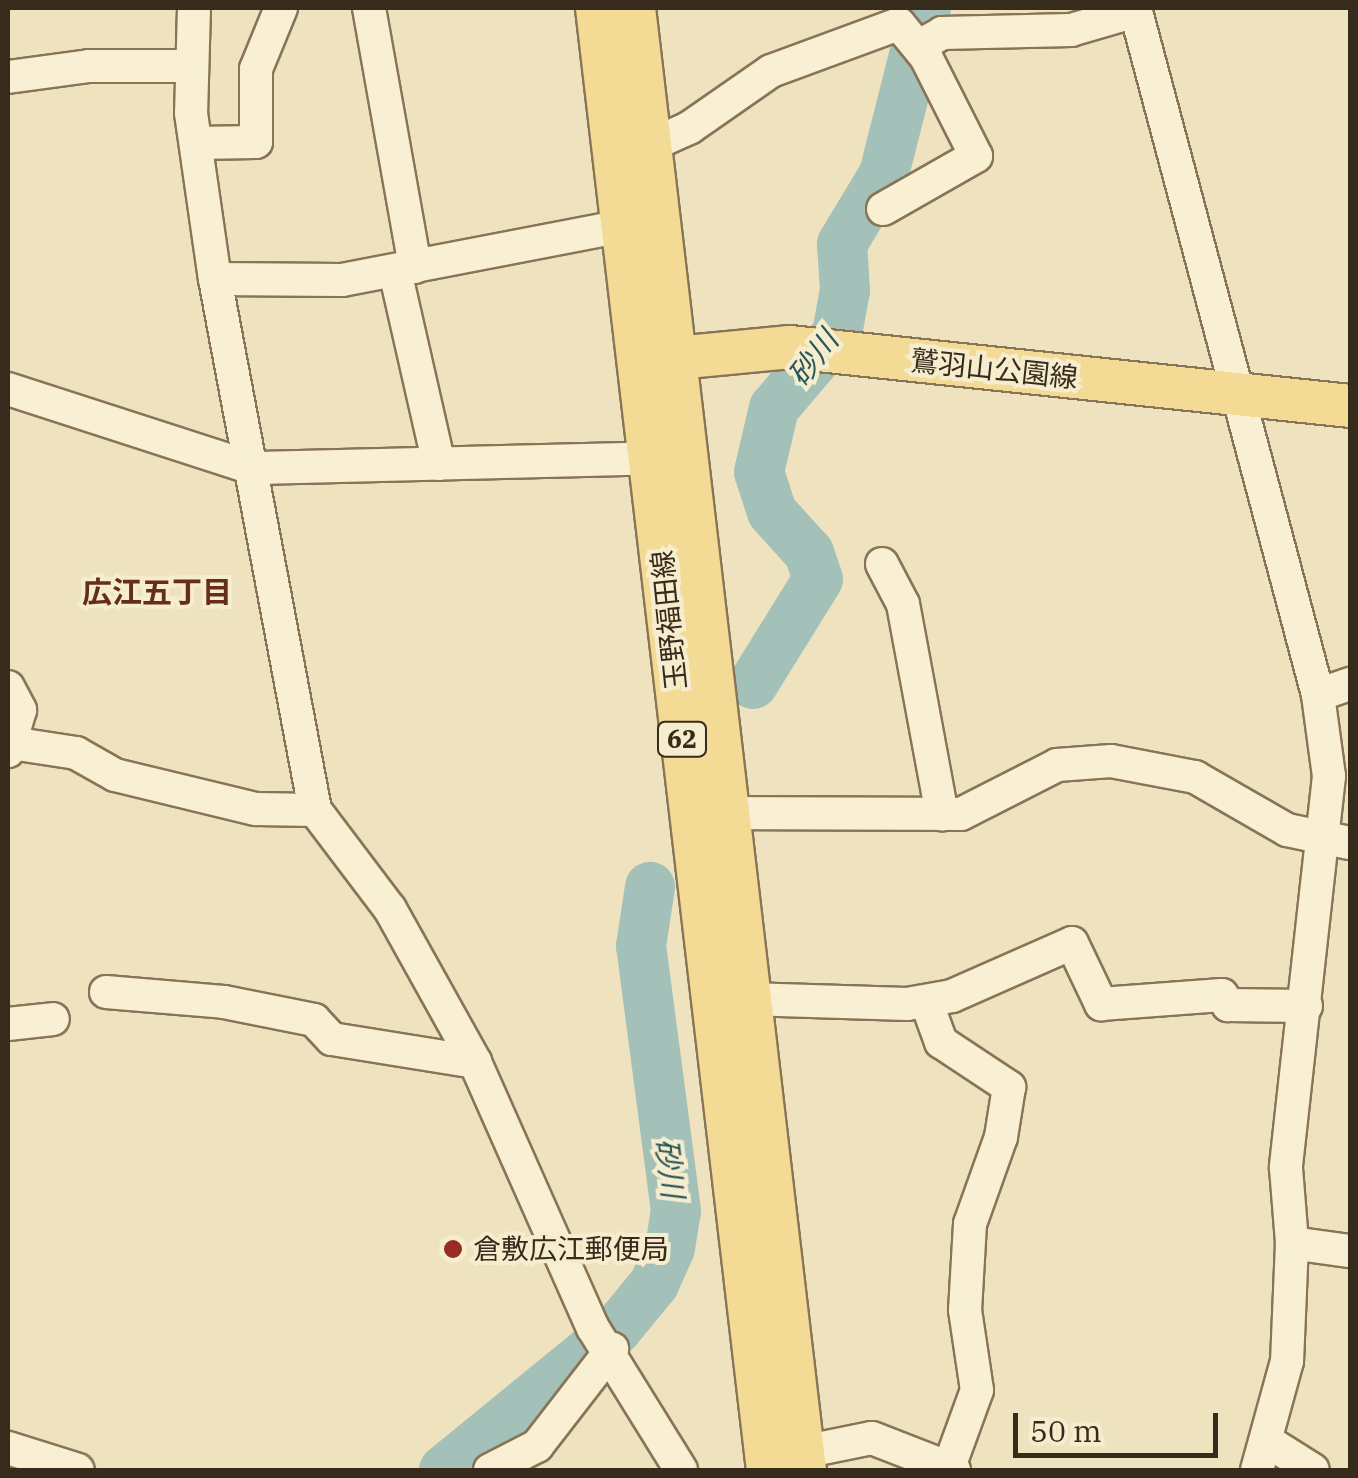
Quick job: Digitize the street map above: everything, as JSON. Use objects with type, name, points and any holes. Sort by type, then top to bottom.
[{"type":"main road","name":"玉野福田線","points":[[597,8],[623,226],[656,360]]},
{"type":"main road","name":"玉野福田線","points":[[634,8],[649,146],[656,360],[792,1464]]},
{"type":"main road","name":"鷲羽山公園線","points":[[656,360],[820,350],[1350,406]]},
{"type":"main road","name":"玉野福田線","points":[[668,458],[726,813],[792,1464]]},
{"type":"street","points":[[194,8],[189,66],[215,279],[252,468],[277,633],[315,810],[390,909],[476,1062],[603,1338],[681,1470]]},
{"type":"street","points":[[196,143],[256,142],[256,69],[281,8]]},
{"type":"street","points":[[370,8],[405,269],[439,464]]},
{"type":"street","points":[[922,45],[942,33],[1070,30],[1136,9],[1318,695],[1338,841],[1306,1006],[1286,1168],[1292,1244],[1286,1361],[1262,1456],[1312,1470]]},
{"type":"street","points":[[649,146],[689,128],[771,71],[861,33],[898,24],[922,45],[976,156],[883,210]]},
{"type":"street","points":[[8,77],[89,66],[189,66]]},
{"type":"street","points":[[215,279],[342,280],[623,226]]},
{"type":"street","points":[[8,389],[252,468],[668,458]]},
{"type":"street","points":[[882,564],[903,604],[942,814]]},
{"type":"street","points":[[1318,695],[1350,684]]},
{"type":"street","points":[[8,687],[20,710],[9,747],[76,753],[115,775],[256,809],[315,810]]},
{"type":"street","points":[[726,813],[961,814],[1057,765],[1111,761],[1196,776],[1286,830],[1338,841]]},
{"type":"street","points":[[747,999],[875,1006],[926,1001],[952,996],[1072,943],[1101,1004],[1222,995],[1228,1005],[1306,1006]]},
{"type":"street","points":[[106,992],[224,1002],[314,1020],[332,1040],[476,1062]]},
{"type":"street","points":[[792,1464],[872,1438],[952,1469],[978,1390],[965,1310],[970,1224],[1001,1137],[1010,1087],[941,1042],[926,1001]]},
{"type":"street","points":[[8,1024],[53,1019]]},
{"type":"street","points":[[1292,1244],[1350,1251]]},
{"type":"street","points":[[490,1470],[536,1446],[603,1338]]},
{"type":"street","points":[[8,1448],[78,1470]]},
{"type":"waterway","name":"砂川","points":[[753,684],[818,579],[809,553],[772,512],[759,472],[774,408],[837,334],[845,290],[842,244],[884,174],[926,8]]},
{"type":"waterway","name":"砂川","points":[[444,1470],[617,1329],[654,1284],[670,1248],[676,1211],[641,946],[650,887]]},
{"type":"place","name":"倉敷広江郵便局","points":[[453,1249]]},
{"type":"district","name":"広江五丁目","points":[[157,592]]}]
